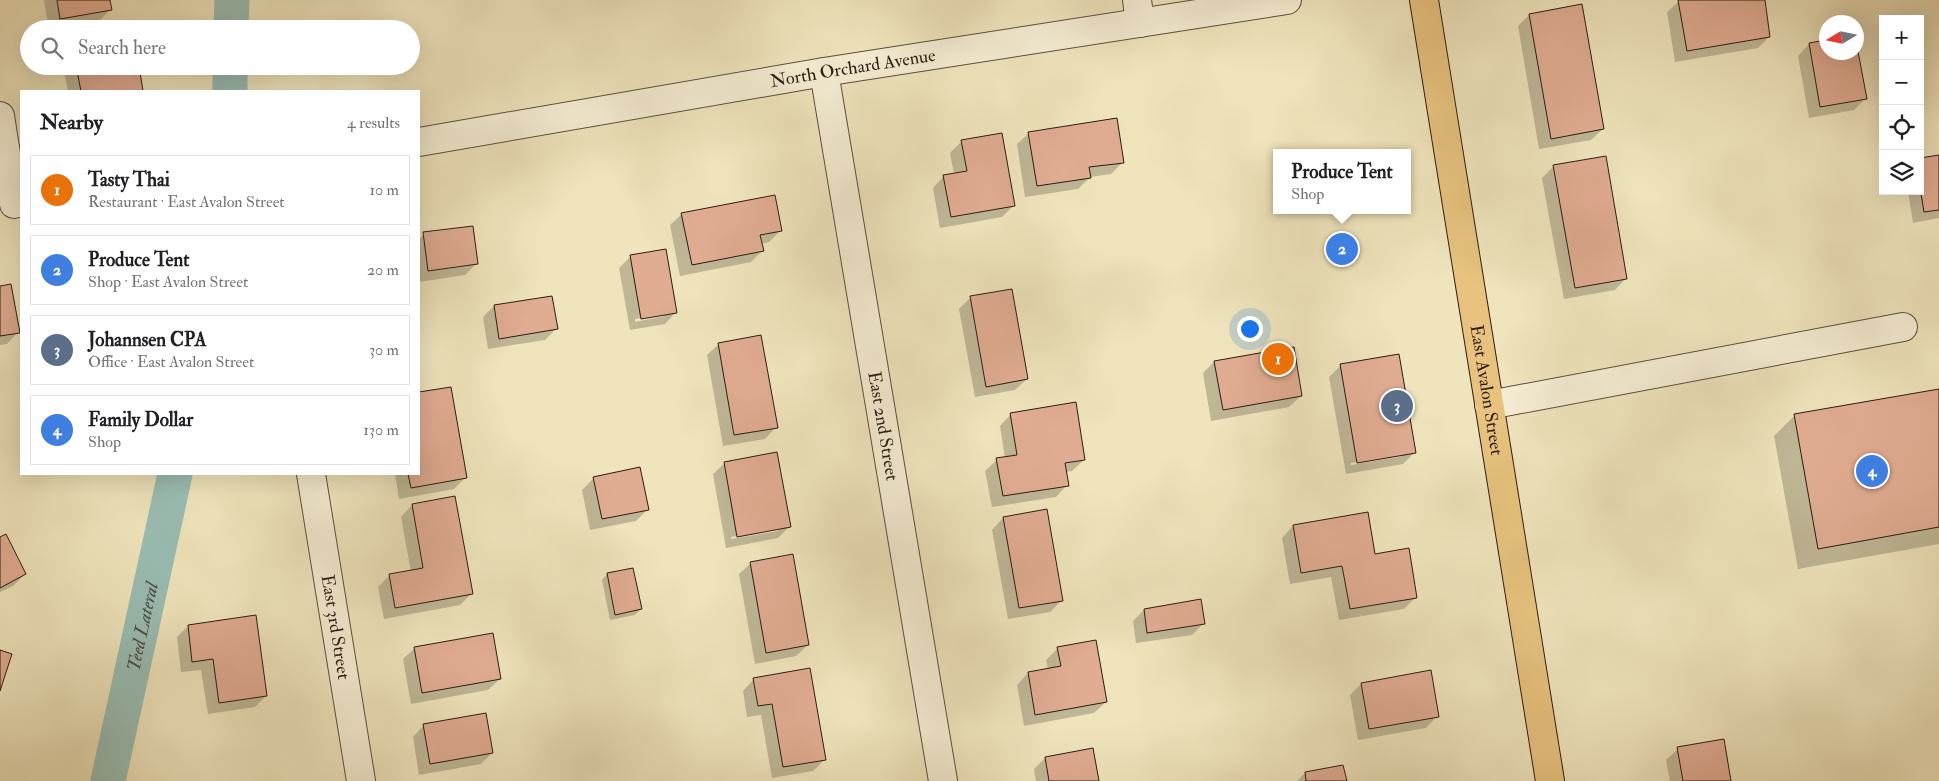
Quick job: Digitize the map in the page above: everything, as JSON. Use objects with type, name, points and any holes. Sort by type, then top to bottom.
[{"type":"main road","name":"East Avalon Street","points":[[1424,0],[1550,781]]},
{"type":"street","name":"North Orchard Avenue","points":[[420,142],[824,72],[1138,11],[1287,0]]},
{"type":"street","name":"East 2nd Street","points":[[824,72],[943,781]]},
{"type":"street","points":[[0,116],[12,205]]},
{"type":"street","points":[[1489,405],[1903,327]]},
{"type":"street","name":"East 3rd Street","points":[[311,475],[361,781]]},
{"type":"building","points":[[57,0],[110,0],[112,10],[60,19]]},
{"type":"building","points":[[1678,0],[1765,0],[1770,37],[1687,51]]},
{"type":"building","points":[[1582,4],[1604,129],[1551,139],[1529,14]]},
{"type":"building","points":[[1819,41],[1819,60],[1860,60],[1867,99],[1820,107],[1809,43]]},
{"type":"building","points":[[78,75],[140,75],[143,90],[81,90]]},
{"type":"building","points":[[1117,118],[1124,163],[1089,167],[1091,178],[1037,186],[1028,132]]},
{"type":"building","points":[[1002,133],[1015,206],[951,217],[943,175],[967,171],[961,140]]},
{"type":"building","points":[[1939,155],[1939,210],[1924,212],[1921,195],[1924,195],[1924,157]]},
{"type":"building","points":[[1606,156],[1627,279],[1575,288],[1553,165]]},
{"type":"building","points":[[775,195],[782,231],[760,235],[764,251],[692,265],[681,213]]},
{"type":"building","points":[[473,226],[478,264],[428,271],[423,232]]},
{"type":"building","points":[[666,249],[677,313],[641,319],[630,255]]},
{"type":"building","points":[[11,284],[20,333],[0,336],[0,286]]},
{"type":"building","points":[[1012,289],[1028,379],[986,387],[970,296]]},
{"type":"building","points":[[552,296],[558,329],[499,339],[494,305]]},
{"type":"building","points":[[761,335],[778,428],[734,435],[718,343]]},
{"type":"building","points":[[1294,347],[1302,396],[1223,410],[1214,361]]},
{"type":"building","points":[[1399,354],[1416,453],[1357,463],[1340,364]]},
{"type":"building","points":[[451,387],[467,478],[411,488],[408,475],[420,475],[420,392]]},
{"type":"building","points":[[1939,389],[1939,527],[1818,549],[1794,414]]},
{"type":"building","points":[[1076,402],[1085,460],[1065,463],[1069,486],[1003,496],[996,458],[1017,455],[1010,413]]},
{"type":"building","points":[[777,452],[791,527],[737,537],[724,462]]},
{"type":"building","points":[[640,467],[649,510],[602,519],[593,477]]},
{"type":"building","points":[[455,496],[473,594],[395,608],[389,574],[423,568],[412,504]]},
{"type":"building","points":[[1047,509],[1063,601],[1019,608],[1003,517]]},
{"type":"building","points":[[1368,512],[1375,554],[1409,548],[1417,598],[1350,609],[1342,566],[1301,573],[1293,525]]},
{"type":"building","points":[[6,534],[26,574],[0,588],[0,537]]},
{"type":"building","points":[[793,554],[809,645],[766,653],[750,562]]},
{"type":"building","points":[[633,568],[642,609],[615,615],[607,573]]},
{"type":"building","points":[[1201,599],[1205,624],[1147,633],[1144,609]]},
{"type":"building","points":[[256,615],[267,696],[219,703],[213,659],[192,662],[188,625]]},
{"type":"building","points":[[493,633],[501,679],[422,693],[414,647]]},
{"type":"building","points":[[1096,640],[1107,702],[1035,715],[1028,672],[1061,666],[1057,647]]},
{"type":"building","points":[[0,650],[12,654],[0,691]]},
{"type":"building","points":[[810,668],[826,760],[783,767],[772,704],[758,706],[753,678]]},
{"type":"building","points":[[1431,670],[1439,717],[1369,729],[1361,683]]},
{"type":"building","points":[[486,713],[493,753],[430,764],[423,724]]},
{"type":"building","points":[[1724,739],[1731,781],[1683,781],[1677,747]]},
{"type":"building","points":[[1093,748],[1099,781],[1049,781],[1045,757]]},
{"type":"building","points":[[1343,765],[1347,781],[1306,781],[1305,772]]},
{"type":"waterway","name":"Teed Lateral","points":[[231,20],[232,0]]},
{"type":"waterway","name":"Teed Lateral","points":[[230,75],[230,90]]},
{"type":"waterway","name":"Teed Lateral","points":[[108,781],[175,475]]},
{"type":"place","name":"Produce Tent","points":[[1342,249]]},
{"type":"place","name":"Tasty Thai","points":[[1278,359]]},
{"type":"place","name":"Johannsen CPA","points":[[1397,406]]},
{"type":"place","name":"Family Dollar","points":[[1872,471]]}]
